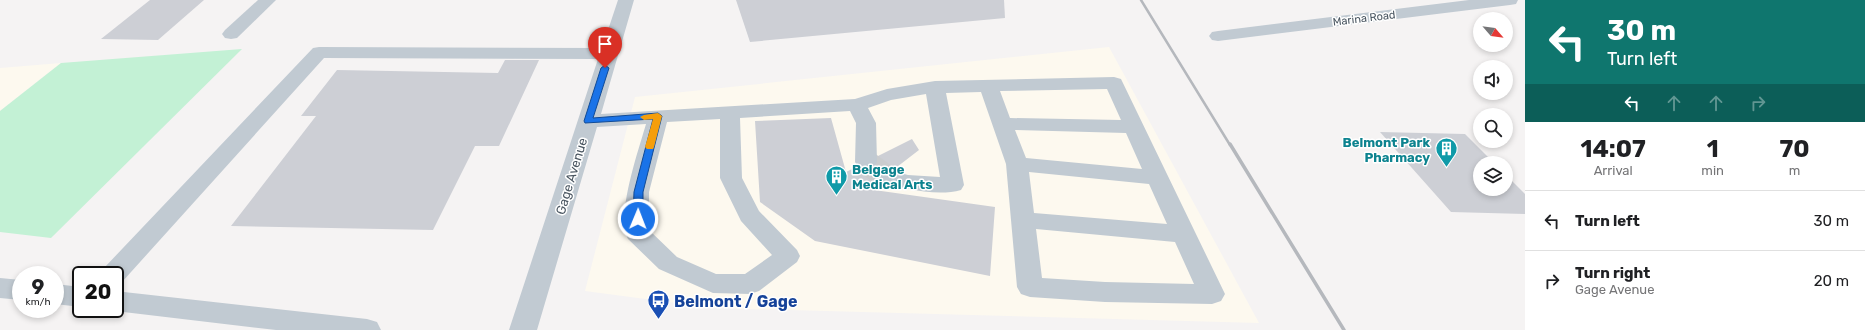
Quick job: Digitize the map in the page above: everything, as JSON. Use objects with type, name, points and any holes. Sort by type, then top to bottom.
[{"type":"street","points":[[231,34],[268,0]]},
{"type":"street","name":"Gage Avenue","points":[[523,330],[626,0]]},
{"type":"street","name":"Marina Road","points":[[1218,36],[1510,0]]},
{"type":"street","points":[[121,266],[319,52],[609,54]]},
{"type":"street","points":[[588,121],[857,105],[888,95],[935,87],[988,85],[1114,83],[1212,294],[1105,292],[1030,287],[1017,164],[988,85]]},
{"type":"street","points":[[885,176],[908,182],[953,185],[935,87]]},
{"type":"street","points":[[857,105],[866,123],[866,162]]},
{"type":"street","points":[[658,116],[638,192],[638,232],[668,263],[713,283],[750,284],[788,256],[749,216],[732,178],[730,112]]},
{"type":"street","points":[[1003,124],[1134,126]]},
{"type":"street","points":[[1017,164],[1157,178]]},
{"type":"street","points":[[1023,220],[1184,234]]},
{"type":"street","points":[[0,288],[12,289]]},
{"type":"street","points":[[124,302],[367,330]]},
{"type":"shaded area","points":[[1109,47],[1259,323],[714,308],[585,291],[635,97]]},
{"type":"shaded area","points":[[61,63],[0,111],[0,68]]},
{"type":"green space","points":[[242,49],[51,238],[0,232],[0,111],[61,63]]},
{"type":"building","points":[[150,0],[204,0],[158,40],[101,39]]},
{"type":"building","points":[[736,0],[1004,0],[1005,18],[750,42]]},
{"type":"building","points":[[505,60],[539,60],[499,146],[475,146],[433,230],[231,226],[316,116],[301,116],[337,70],[498,73]]},
{"type":"building","name":"Belgage Medical Arts","points":[[831,118],[846,172],[856,167],[866,170],[874,168],[878,163],[878,156],[912,139],[919,150],[893,170],[885,168],[876,170],[873,177],[877,182],[867,189],[995,207],[990,276],[815,241],[760,202],[755,121]]},
{"type":"building","name":"Belmont Park Pharmacy","points":[[1380,132],[1465,134],[1473,142],[1473,148],[1479,148],[1487,156],[1473,156],[1473,196],[1513,196],[1513,182],[1525,194],[1525,214],[1451,212]]},
{"type":"tunnel","points":[[866,162],[885,176]]},
{"type":"railway","points":[[1141,0],[1230,145]]},
{"type":"railway","points":[[1230,144],[1344,330]]},
{"type":"slow traffic","points":[[644,117],[658,116],[650,147]]},
{"type":"place","name":"Belmont Park Pharmacy","points":[[1446,168]]},
{"type":"place","name":"Belgage Medical Arts","points":[[837,196]]},
{"type":"place","name":"Belmont / Gage","points":[[658,320]]},
{"type":"route","points":[[605,68],[588,121],[658,116],[638,192],[638,219]]}]
